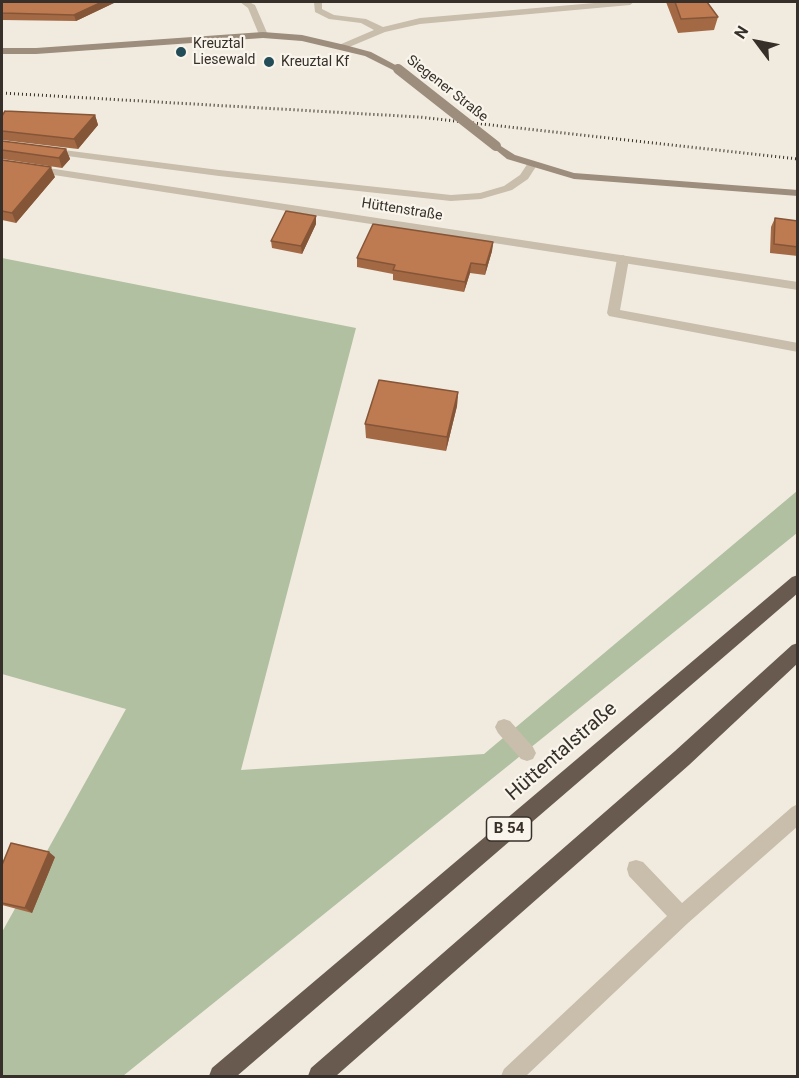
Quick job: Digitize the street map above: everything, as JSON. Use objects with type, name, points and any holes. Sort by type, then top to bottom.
[{"type":"highway","name":"Hüttentalstraße","points":[[220,1077],[798,582]]},
{"type":"highway","points":[[319,1077],[682,758],[798,651]]},
{"type":"main road","name":"Siegener Straße","points":[[2,51],[36,51],[263,35],[302,38],[368,54],[398,69],[511,157],[532,165],[574,176],[798,193]]},
{"type":"street","points":[[244,2],[252,7],[263,35]]},
{"type":"street","points":[[318,2],[318,10],[332,17],[363,21],[382,30]]},
{"type":"street","points":[[342,47],[382,30],[420,21],[597,3],[630,2]]},
{"type":"street","name":"Hüttenstraße","points":[[31,149],[219,173],[451,198],[481,196],[508,188],[524,177],[532,165]]},
{"type":"street","name":"Hüttenstraße","points":[[2,164],[798,286]]},
{"type":"street","points":[[623,259],[613,313],[798,348]]},
{"type":"street","points":[[504,728],[527,753]]},
{"type":"street","points":[[511,1077],[681,916],[798,813]]},
{"type":"street","points":[[636,869],[681,916]]},
{"type":"green space","points":[[2,258],[356,328],[241,770],[484,754],[797,491],[797,533],[123,1076],[2,1076],[2,932],[126,709],[2,674]]},
{"type":"building","points":[[2,2],[102,2],[74,15],[2,13]]},
{"type":"building","points":[[675,2],[707,2],[718,17],[681,19]]},
{"type":"building","points":[[5,111],[95,115],[74,139],[2,131],[2,116]]},
{"type":"building","points":[[2,141],[66,149],[59,158],[2,150]]},
{"type":"building","points":[[2,160],[51,167],[12,213],[2,211]]},
{"type":"building","points":[[286,211],[316,216],[301,246],[271,241]]},
{"type":"building","points":[[775,218],[798,221],[798,247],[774,244]]},
{"type":"building","points":[[373,224],[493,242],[486,265],[471,263],[465,282],[393,270],[395,265],[357,258]]},
{"type":"building","points":[[379,380],[458,392],[447,437],[365,424]]},
{"type":"building","points":[[11,843],[49,852],[25,908],[2,903],[2,865]]},
{"type":"railway","points":[[2,93],[419,117],[798,159]]},
{"type":"place","name":"Kreuztal Liesewald","points":[[181,52]]},
{"type":"place","name":"Kreuztal Kf","points":[[269,62]]}]
